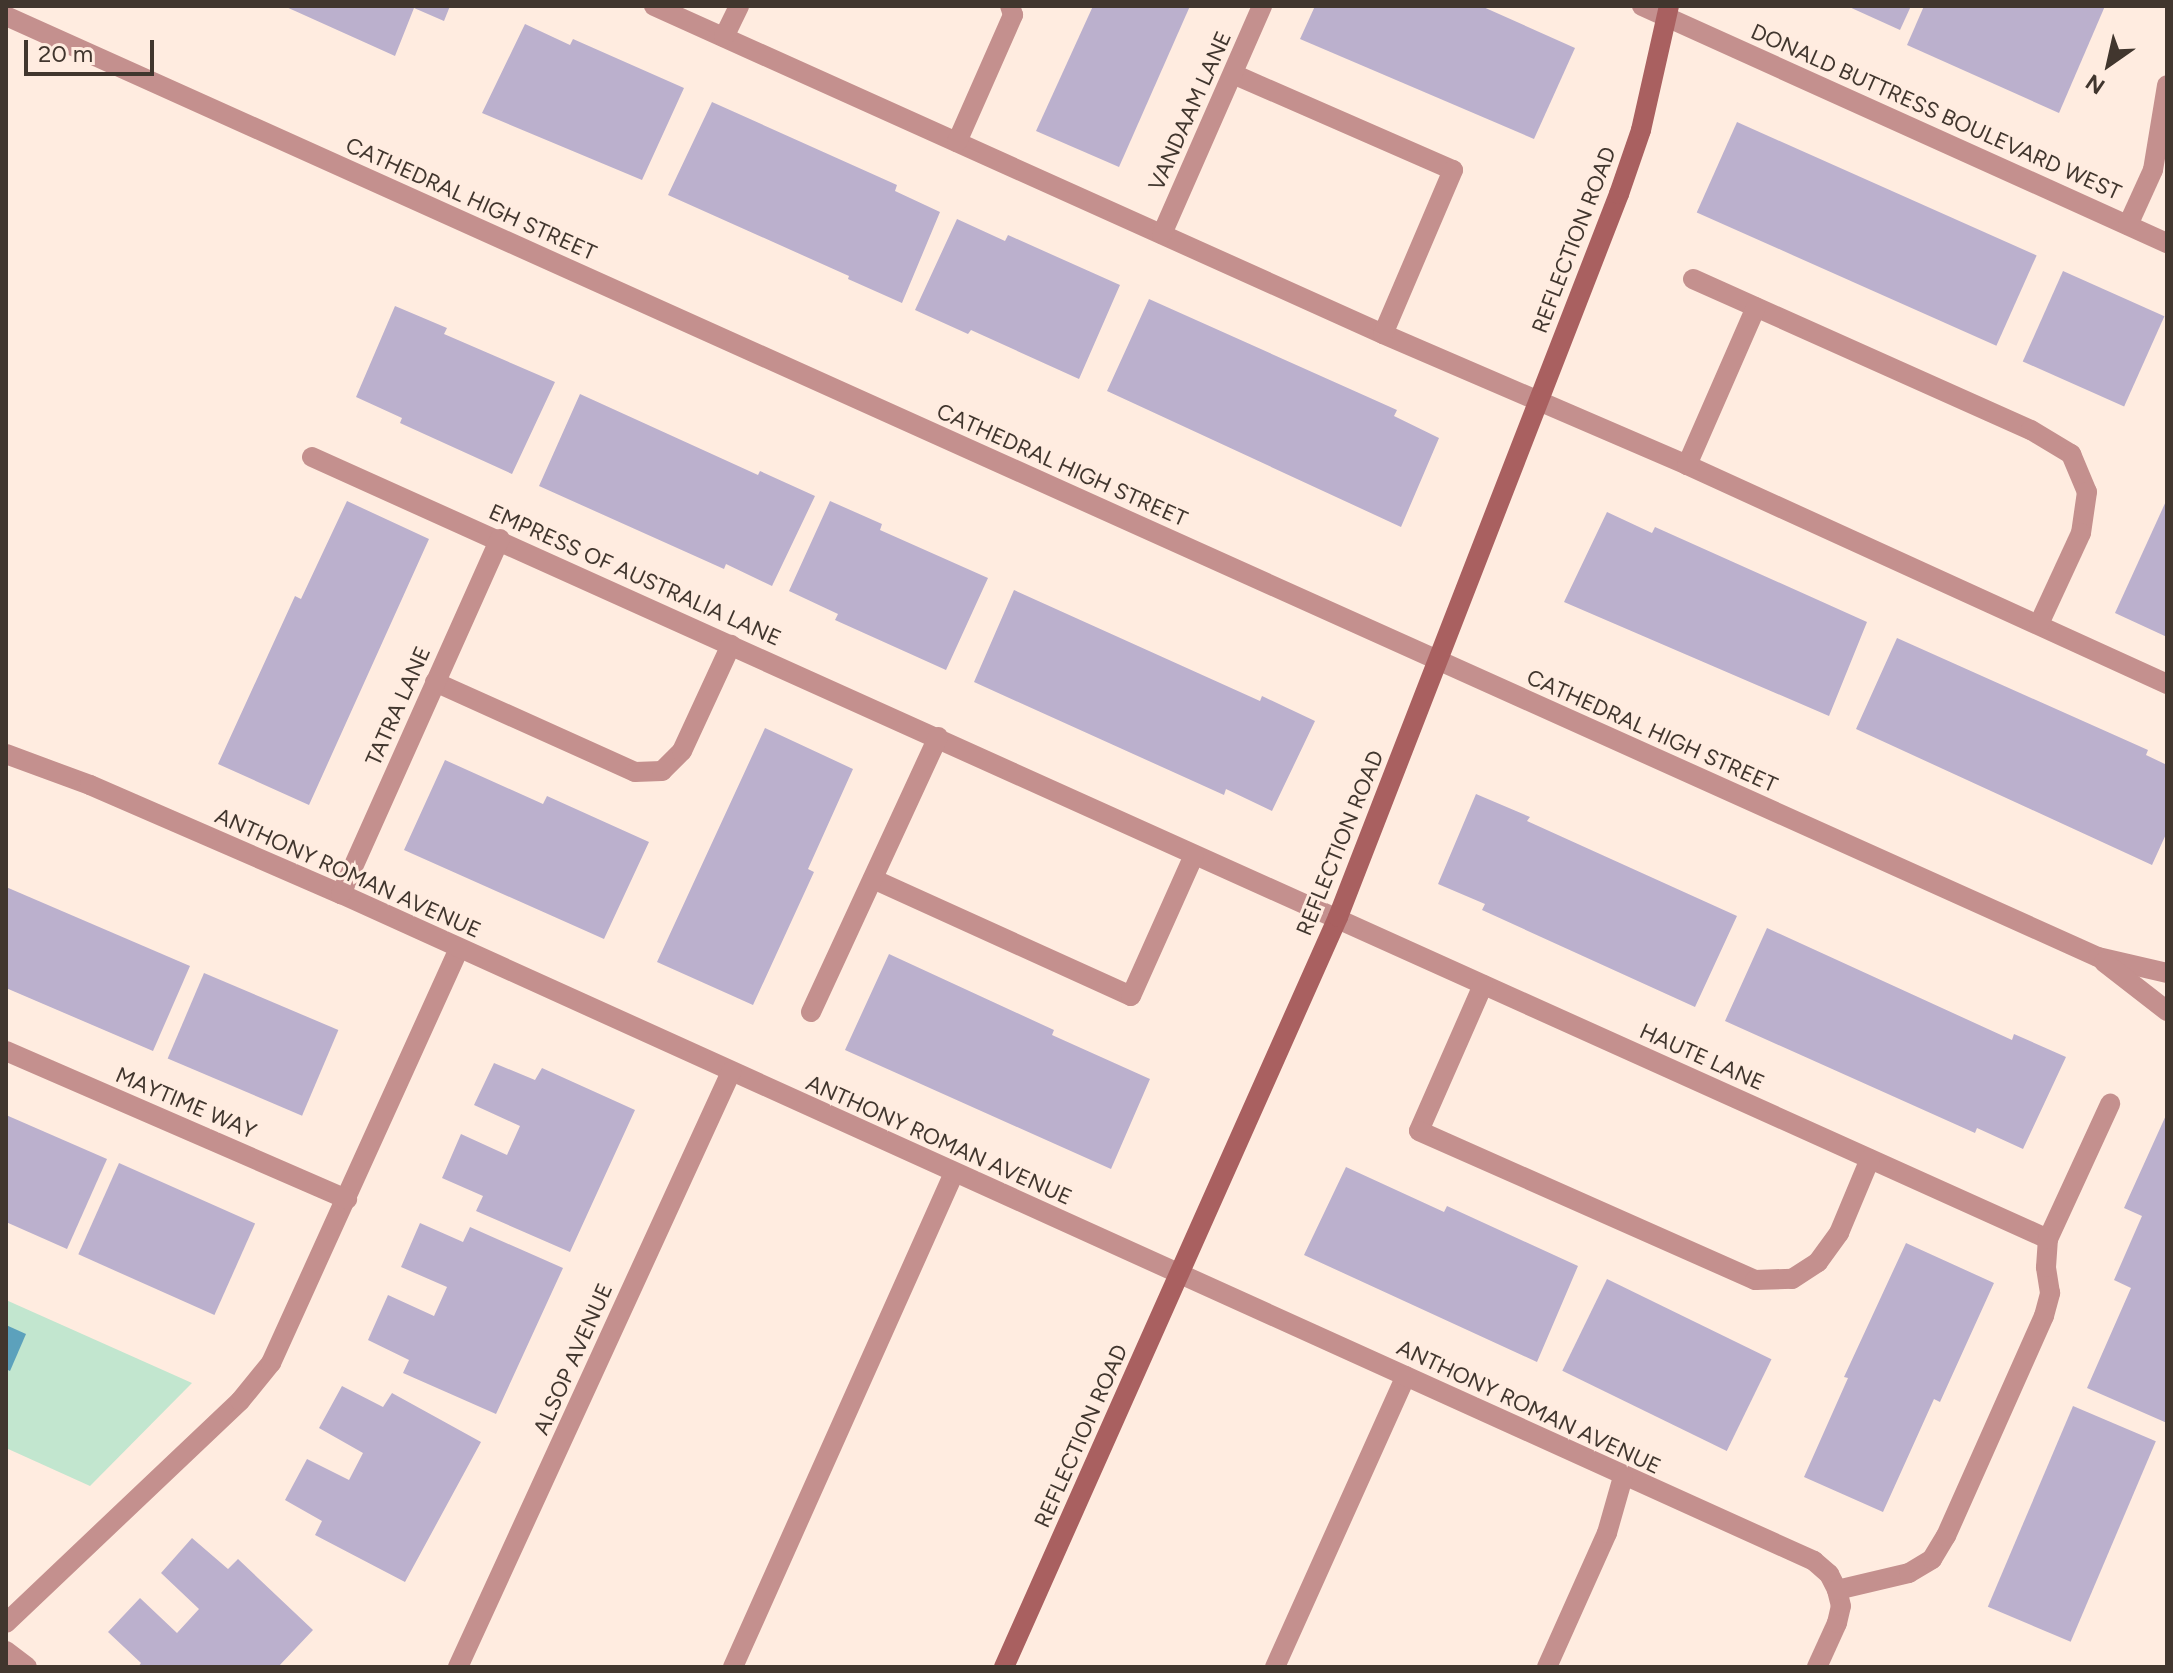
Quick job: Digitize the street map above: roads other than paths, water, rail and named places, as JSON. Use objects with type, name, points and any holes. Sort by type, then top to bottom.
[{"type":"street","points":[[654,6],[1383,334],[1687,465],[2167,684]]},
{"type":"street","points":[[724,37],[739,6]]},
{"type":"street","points":[[957,142],[1013,15],[1010,6]]},
{"type":"street","name":"VANDAAM LANE","points":[[1162,234],[1262,6]]},
{"type":"street","name":"DONALD BUTTRESS BOULEVARD WEST","points":[[1642,6],[1668,12],[2167,243]]},
{"type":"street","name":"REFLECTION ROAD","points":[[1004,1667],[1338,917],[1641,130],[1668,12]]},
{"type":"street","name":"CATHEDRAL HIGH STREET","points":[[6,16],[2098,957],[2167,973]]},
{"type":"street","points":[[1233,74],[1453,170],[1383,334]]},
{"type":"street","points":[[2128,225],[2153,170],[2167,85]]},
{"type":"street","points":[[1693,279],[2031,430],[2071,454],[2087,492],[2081,533],[2039,624]]},
{"type":"street","points":[[1687,465],[1756,307]]},
{"type":"street","name":"EMPRESS OF AUSTRALIA LANE","points":[[312,457],[1338,917]]},
{"type":"street","name":"TATRA LANE","points":[[341,894],[500,539]]},
{"type":"street","points":[[435,682],[635,772],[662,771],[682,751],[731,645]]},
{"type":"street","points":[[811,1012],[938,737]]},
{"type":"street","name":"ANTHONY ROMAN AVENUE","points":[[6,754],[90,785],[341,894],[1814,1561],[1829,1574],[1837,1590]]},
{"type":"street","points":[[873,879],[1131,996],[1194,855]]},
{"type":"street","name":"HAUTE LANE","points":[[1338,917],[2048,1239]]},
{"type":"street","points":[[6,1623],[240,1401],[271,1363],[459,949]]},
{"type":"street","name":"CATHEDRAL HIGH STREET","points":[[2098,957],[2167,1011]]},
{"type":"street","points":[[1483,985],[1419,1131],[1434,1138],[1755,1280],[1792,1279],[1818,1262],[1839,1233],[1870,1159]]},
{"type":"street","name":"MAYTIME WAY","points":[[6,1051],[347,1199]]},
{"type":"street","name":"ALSOP AVENUE","points":[[458,1667],[731,1072]]},
{"type":"street","points":[[1817,1667],[1837,1623],[1841,1606],[1837,1590],[1909,1573],[1932,1559],[1946,1536],[2044,1316],[2050,1293],[2046,1267],[2048,1239],[2110,1104]]},
{"type":"street","points":[[733,1667],[954,1173]]},
{"type":"street","points":[[1275,1667],[1406,1376]]},
{"type":"street","points":[[1547,1667],[1607,1533],[1623,1477]]},
{"type":"street","points":[[6,1651],[27,1667]]},
{"type":"water","points":[[6,1325],[26,1334],[10,1371],[6,1369]]}]
